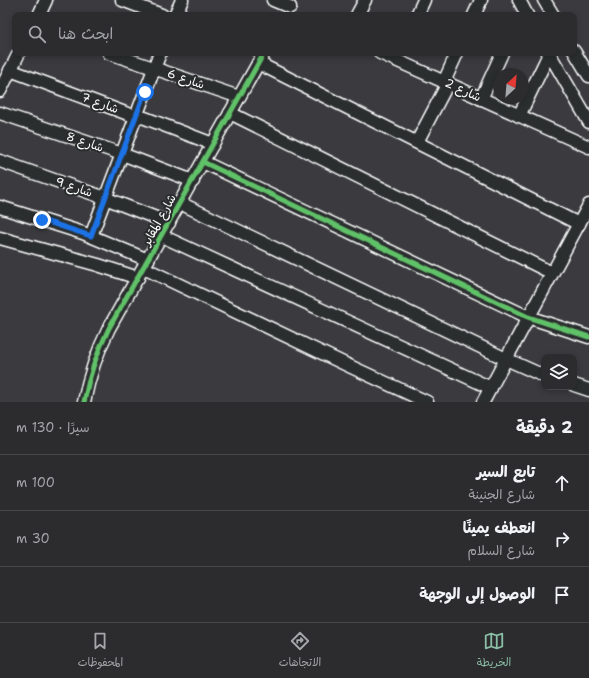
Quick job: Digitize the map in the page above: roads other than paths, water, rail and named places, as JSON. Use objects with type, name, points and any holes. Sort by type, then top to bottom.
[{"type":"street","points":[[40,12],[46,0]]},
{"type":"street","points":[[122,0],[154,12]]},
{"type":"street","points":[[176,12],[182,0]]},
{"type":"street","points":[[273,0],[290,10]]},
{"type":"street","points":[[359,12],[365,0]]},
{"type":"street","points":[[418,12],[424,0]]},
{"type":"street","points":[[475,12],[481,0]]},
{"type":"street","points":[[544,0],[551,12]]},
{"type":"street","points":[[1,85],[17,56]]},
{"type":"street","name":"شارع 6","points":[[118,56],[239,98]]},
{"type":"street","points":[[91,236],[159,56]]},
{"type":"street","name":"شارع المقابر","points":[[84,402],[90,374],[102,342],[261,56]]},
{"type":"street","points":[[264,56],[417,142],[579,224]]},
{"type":"street","name":"شارع 2","points":[[396,56],[480,99],[589,147]]},
{"type":"street","points":[[417,142],[446,82],[456,56]]},
{"type":"street","points":[[480,99],[501,56]]},
{"type":"street","points":[[519,116],[548,56]]},
{"type":"street","points":[[551,56],[589,122]]},
{"type":"street","points":[[577,56],[589,76]]},
{"type":"street","name":"شارع 7","points":[[10,70],[213,144]]},
{"type":"street","name":"شارع 8","points":[[0,113],[122,154],[193,181]]},
{"type":"street","points":[[230,113],[552,273]]},
{"type":"street","name":"شارع 9","points":[[0,161],[105,198],[169,223]]},
{"type":"street","points":[[203,162],[528,317],[589,337]]},
{"type":"street","points":[[180,203],[541,375]]},
{"type":"street","points":[[483,402],[589,205]]},
{"type":"street","points":[[0,207],[91,236],[143,269],[427,402]]},
{"type":"street","points":[[162,236],[491,388]]},
{"type":"street","points":[[0,238],[98,265],[143,269]]},
{"type":"street","points":[[577,386],[589,390]]}]
